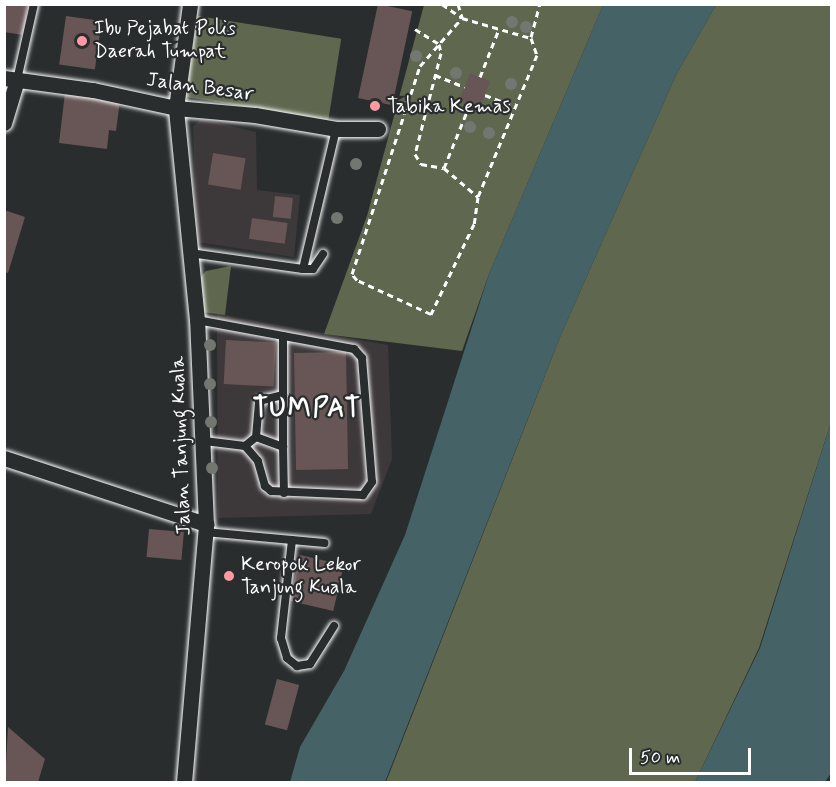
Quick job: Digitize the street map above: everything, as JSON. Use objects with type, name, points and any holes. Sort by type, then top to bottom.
[{"type":"street","name":"Jalan Tanjung Kuala","points":[[184,783],[205,528],[204,441],[197,320],[176,108],[190,4]]},
{"type":"street","name":"Jalan Besar","points":[[11,79],[93,90],[176,108],[255,115],[336,129],[378,129]]},
{"type":"street","points":[[4,123],[11,79]]},
{"type":"street","points":[[4,458],[205,528]]},
{"type":"lane","points":[[11,79],[34,4]]},
{"type":"lane","points":[[303,269],[336,129]]},
{"type":"lane","points":[[190,253],[303,269],[313,269],[323,254]]},
{"type":"lane","points":[[197,320],[354,349],[362,358],[372,482],[363,495],[271,491],[265,486],[258,461],[245,446],[204,441]]},
{"type":"lane","points":[[283,336],[284,493]]},
{"type":"lane","points":[[245,446],[256,437],[259,401],[283,395]]},
{"type":"lane","points":[[256,437],[284,447]]},
{"type":"lane","points":[[205,528],[324,543]]},
{"type":"lane","points":[[292,540],[281,638],[287,658],[297,666],[310,664],[334,626]]},
{"type":"path","points":[[442,4],[462,18],[531,38]]},
{"type":"path","points":[[458,4],[462,18]]},
{"type":"path","points":[[462,18],[420,66],[352,277],[431,314],[474,224],[478,196],[537,55],[531,38],[540,4]]},
{"type":"path","points":[[480,77],[500,28]]},
{"type":"path","points":[[415,29],[439,44],[441,53],[415,154],[421,164],[444,168],[478,196]]},
{"type":"path","points":[[435,75],[465,87]]},
{"type":"path","points":[[485,95],[516,106]]},
{"type":"path","points":[[444,168],[470,104]]},
{"type":"shaded area","points":[[201,119],[256,132],[257,190],[300,195],[294,257],[197,242],[193,126]]},
{"type":"shaded area","points":[[217,314],[388,345],[392,459],[371,514],[218,518]]},
{"type":"green space","points":[[424,5],[603,5],[489,274],[462,351],[324,334],[367,216]]},
{"type":"green space","points":[[716,5],[831,5],[831,422],[759,648],[695,782],[386,782],[560,337],[676,75]]},
{"type":"green space","points":[[198,16],[341,39],[328,120],[185,97]]},
{"type":"green space","points":[[231,266],[225,315],[202,312],[199,279],[206,271]]},
{"type":"water","points":[[603,5],[716,5],[676,75],[560,337],[385,782],[290,782],[300,747],[344,671],[405,535],[489,274]]},
{"type":"water","points":[[831,422],[831,773],[825,782],[695,782],[760,648]]},
{"type":"building","points":[[4,4],[28,4],[23,35],[4,32]]},
{"type":"building","points":[[378,4],[412,11],[392,105],[358,98]]},
{"type":"building","points":[[66,16],[102,21],[95,70],[59,65]]},
{"type":"building","points":[[470,73],[490,81],[480,108],[459,100]]},
{"type":"building","points":[[65,93],[120,100],[116,131],[109,130],[107,149],[59,143]]},
{"type":"building","points":[[213,153],[246,158],[241,190],[208,185]]},
{"type":"building","points":[[275,196],[293,198],[291,219],[273,217]]},
{"type":"building","points":[[4,210],[25,217],[8,273],[4,272]]},
{"type":"building","points":[[252,218],[288,223],[285,244],[249,239]]},
{"type":"building","points":[[226,340],[276,343],[274,387],[224,384]]},
{"type":"building","points":[[346,352],[348,469],[296,470],[294,353]]},
{"type":"building","points":[[149,529],[184,532],[181,560],[147,557]]},
{"type":"building","points":[[300,555],[344,565],[333,611],[289,601]]},
{"type":"building","points":[[277,679],[299,685],[287,730],[265,724]]},
{"type":"building","points":[[8,727],[45,759],[38,782],[5,782]]},
{"type":"place","name":"Ibu Pejabat Polis Daerah Tumpat","points":[[82,41]]},
{"type":"place","name":"Tabika Kemas","points":[[375,106]]},
{"type":"place","name":"Keropok Lekor Tanjung Kuala","points":[[229,576]]},
{"type":"district","name":"TUMPAT","points":[[307,410]]}]
